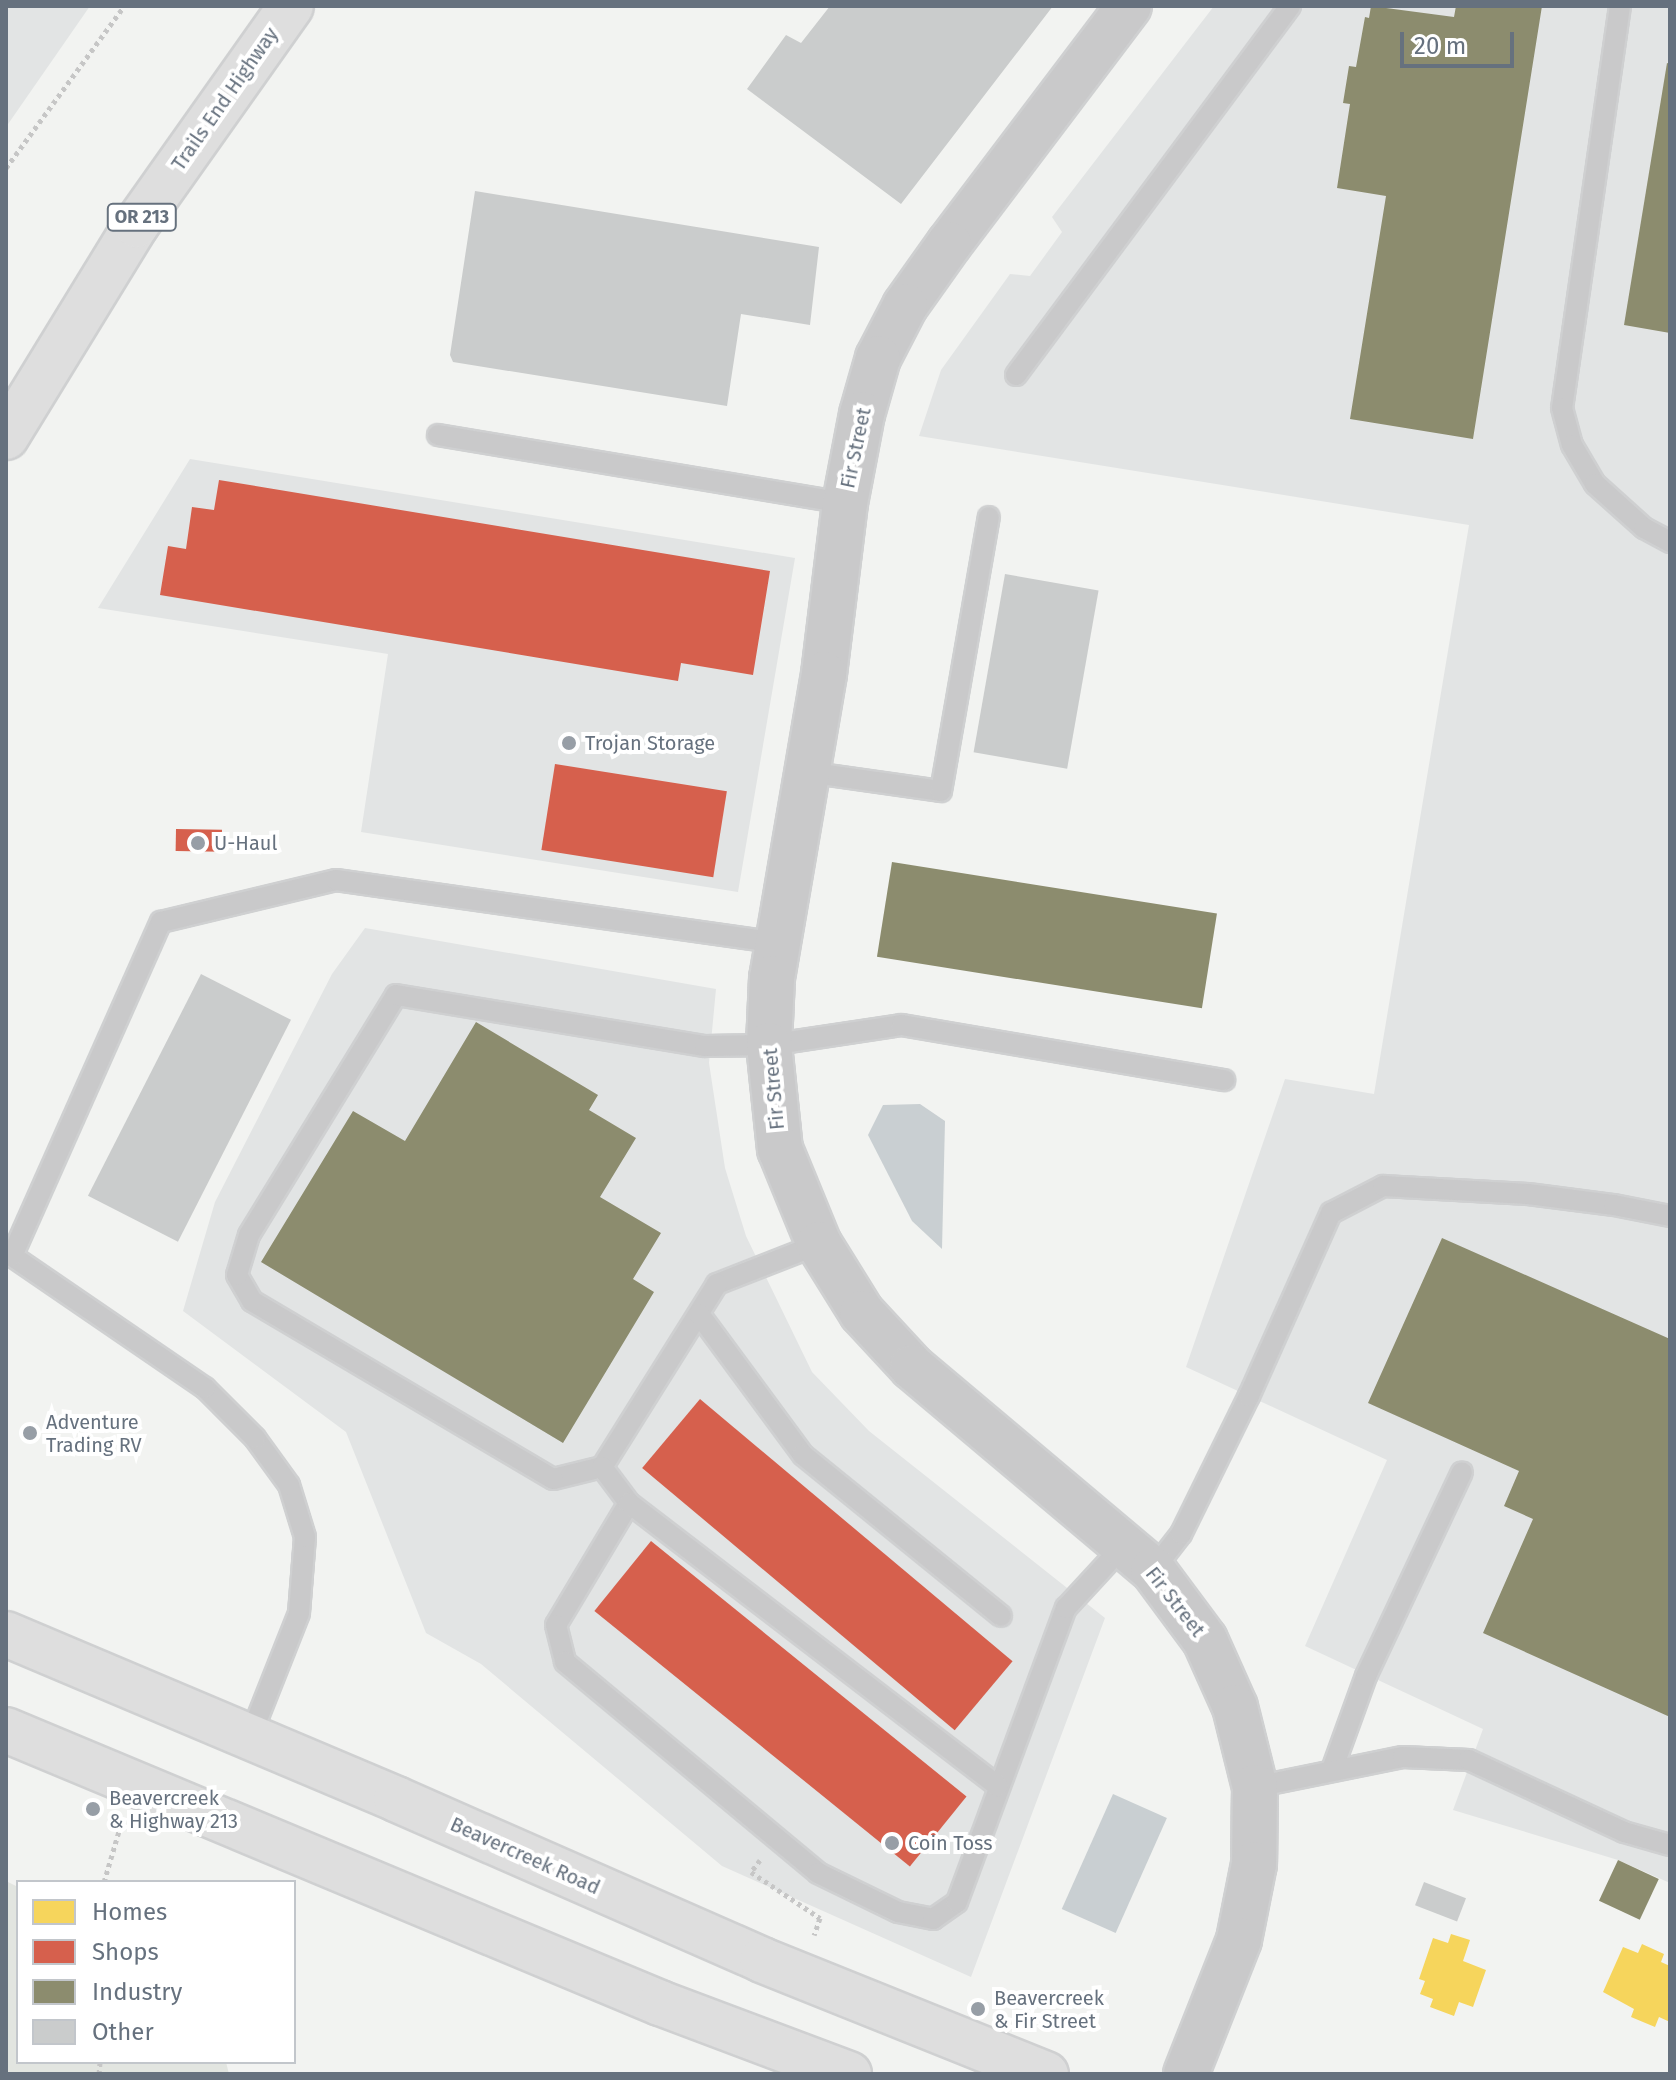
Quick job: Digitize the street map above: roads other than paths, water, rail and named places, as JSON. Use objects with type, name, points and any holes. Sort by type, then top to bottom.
[{"type":"main road","name":"Trails End Highway","points":[[6,437],[136,225],[291,6]]},
{"type":"main road","name":"Beavercreek Road","points":[[6,1634],[762,1960],[1046,2074]]},
{"type":"main road","points":[[6,1730],[660,2003],[849,2074]]},
{"type":"street","name":"Fir Street","points":[[1129,6],[905,306],[878,358],[862,414],[845,503],[840,560],[777,943],[769,1045],[780,1149],[819,1244],[862,1313],[912,1367],[1139,1557],[1205,1640],[1235,1707],[1255,1787],[1254,1864],[1239,1940],[1186,2074]]},
{"type":"lane","points":[[1016,375],[1290,6]]},
{"type":"lane","points":[[1620,6],[1562,408],[1572,445],[1595,484],[1644,528],[1670,542]]},
{"type":"lane","points":[[438,435],[845,503]]},
{"type":"lane","points":[[807,772],[941,791],[989,517]]},
{"type":"lane","points":[[250,1737],[299,1613],[305,1537],[289,1485],[255,1438],[205,1388],[9,1264],[161,922],[336,880],[777,943]]},
{"type":"lane","points":[[819,1244],[717,1284],[602,1467],[553,1479],[252,1301],[237,1275],[249,1235],[396,995],[705,1046],[769,1045],[902,1025],[1224,1080]]},
{"type":"lane","points":[[629,1503],[556,1625],[565,1662],[818,1873],[898,1912],[933,1919],[957,1902],[1066,1608],[1139,1557],[1181,1534],[1249,1396],[1331,1213],[1383,1186],[1528,1194],[1670,1216]]},
{"type":"lane","points":[[699,1314],[803,1455],[1001,1616]]},
{"type":"lane","points":[[602,1467],[629,1503],[998,1786]]},
{"type":"lane","points":[[1332,1770],[1366,1676],[1462,1472]]},
{"type":"lane","points":[[1255,1787],[1403,1757],[1469,1760],[1624,1832],[1670,1845]]},
{"type":"place","name":"Trojan Storage","points":[[569,743]]},
{"type":"place","name":"U-Haul","points":[[198,843]]},
{"type":"place","name":"Adventure Trading RV","points":[[30,1433]]},
{"type":"place","name":"Beavercreek & Highway 213","points":[[93,1809]]},
{"type":"place","name":"Coin Toss","points":[[892,1843]]},
{"type":"place","name":"Beavercreek & Fir Street","points":[[978,2009]]}]
